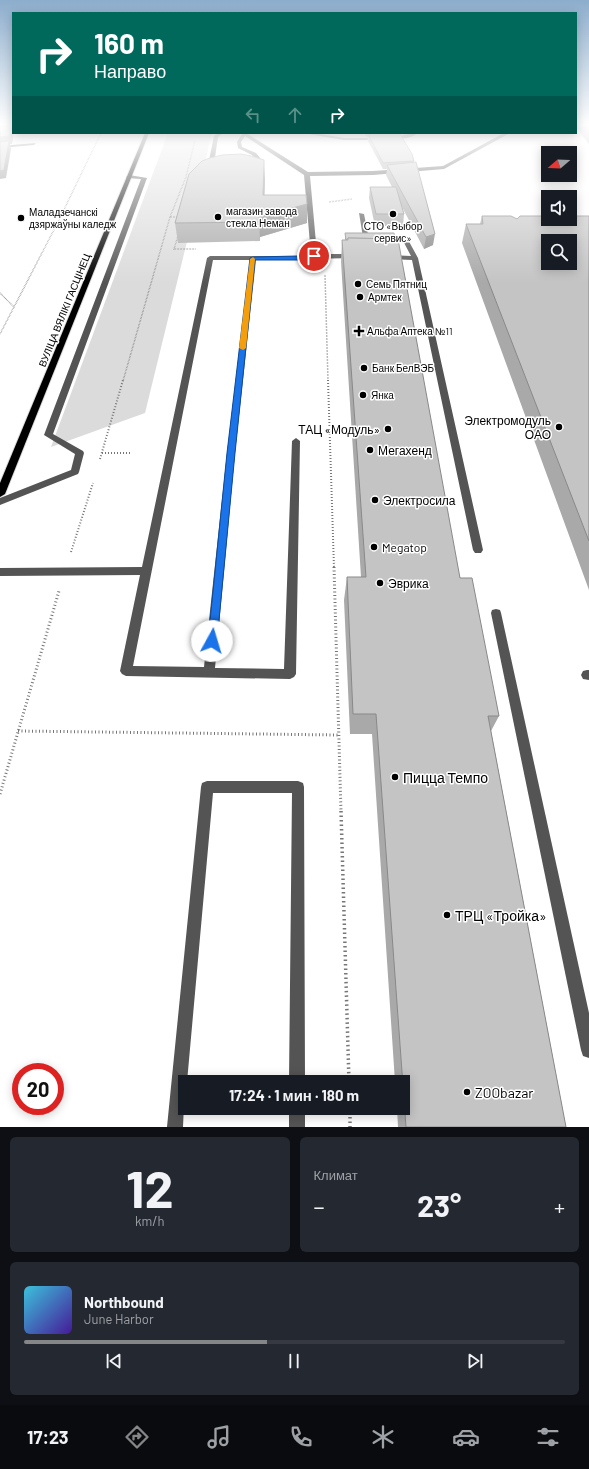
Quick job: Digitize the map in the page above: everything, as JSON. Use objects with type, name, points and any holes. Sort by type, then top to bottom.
[{"type":"main road","name":"ВУЛІЦА ВЯЛІКІ ГАСЦІНЕЦ","points":[[0,494],[129,178]]},
{"type":"lane","points":[[0,502],[75,472],[80,453],[48,436],[144,178],[138,178]]},
{"type":"lane","points":[[307,178],[314,256]]},
{"type":"lane","points":[[361,214],[365,236],[404,236],[415,258],[478,550]]},
{"type":"lane","points":[[296,442],[290,674],[126,671],[210,258],[298,258],[314,256],[362,257]]},
{"type":"lane","points":[[385,257],[415,258]]},
{"type":"lane","points":[[210,672],[231,453],[253,258]]},
{"type":"lane","points":[[0,572],[147,571]]},
{"type":"lane","points":[[496,614],[589,1050]]},
{"type":"lane","points":[[180,1075],[207,787],[298,787],[297,1075]]},
{"type":"lane","points":[[175,1127],[178,1095]]},
{"type":"lane","points":[[297,1115],[297,1127]]},
{"type":"path","points":[[0,334],[79,178]]},
{"type":"path","points":[[327,203],[354,198]]},
{"type":"path","points":[[170,217],[182,217]]},
{"type":"path","points":[[179,230],[174,249],[198,249]]},
{"type":"path","points":[[324,256],[349,1075]]},
{"type":"path","points":[[0,293],[14,307]]},
{"type":"path","points":[[102,453],[132,453]]},
{"type":"path","points":[[18,731],[338,735]]},
{"type":"path","points":[[350,1115],[350,1127]]},
{"type":"shaded area","points":[[151,178],[202,178],[145,413],[51,447]]},
{"type":"building","points":[[188,178],[263,178],[263,195],[306,195],[307,204],[259,217],[259,222],[175,223]]},
{"type":"building","points":[[394,178],[420,178],[435,234],[426,237]]},
{"type":"building","points":[[370,187],[396,187],[404,214],[376,214]]},
{"type":"building","name":"Электромодуль ОАО","points":[[482,216],[511,216],[517,219],[520,216],[541,216],[541,226],[577,226],[577,216],[589,216],[589,541],[466,224],[483,224]]},
{"type":"building","points":[[345,233],[394,233],[395,239],[348,238],[346,240]]},
{"type":"building","points":[[348,238],[398,239],[460,578],[472,578],[499,716],[488,716],[566,1127],[406,1127],[405,1115],[410,1115],[410,1075],[402,1075],[376,714],[353,714],[347,577],[366,577],[342,240],[348,240]]},
{"type":"slow traffic","points":[[243,348],[253,259]]},
{"type":"place","name":"СТО «Выбор сервис»","points":[[393,214]]},
{"type":"place","name":"магазин завода стекла Неман","points":[[218,217]]},
{"type":"place","name":"Маладзечанскі дзяржаўны каледж","points":[[21,218]]},
{"type":"place","name":"Семь Пятниц","points":[[358,284]]},
{"type":"place","name":"Армтек","points":[[360,297]]},
{"type":"place","name":"Альфа Аптека №11","points":[[359,331]]},
{"type":"place","name":"Банк БелВЭБ","points":[[364,368]]},
{"type":"place","name":"Янка","points":[[363,395]]},
{"type":"place","name":"Электромодуль ОАО","points":[[559,427]]},
{"type":"place","name":"ТАЦ «Модуль»","points":[[388,429]]},
{"type":"place","name":"Мегахенд","points":[[370,450]]},
{"type":"place","name":"Электросила","points":[[375,500]]},
{"type":"place","name":"Megatop","points":[[374,547]]},
{"type":"place","name":"Эврика","points":[[380,583]]},
{"type":"place","name":"Пицца Темпо","points":[[395,777]]},
{"type":"place","name":"ТРЦ «Тройка»","points":[[447,915]]},
{"type":"place","name":"ZOObazar","points":[[467,1092]]},
{"type":"route","points":[[212,641],[253,258],[298,258],[314,256]]}]
